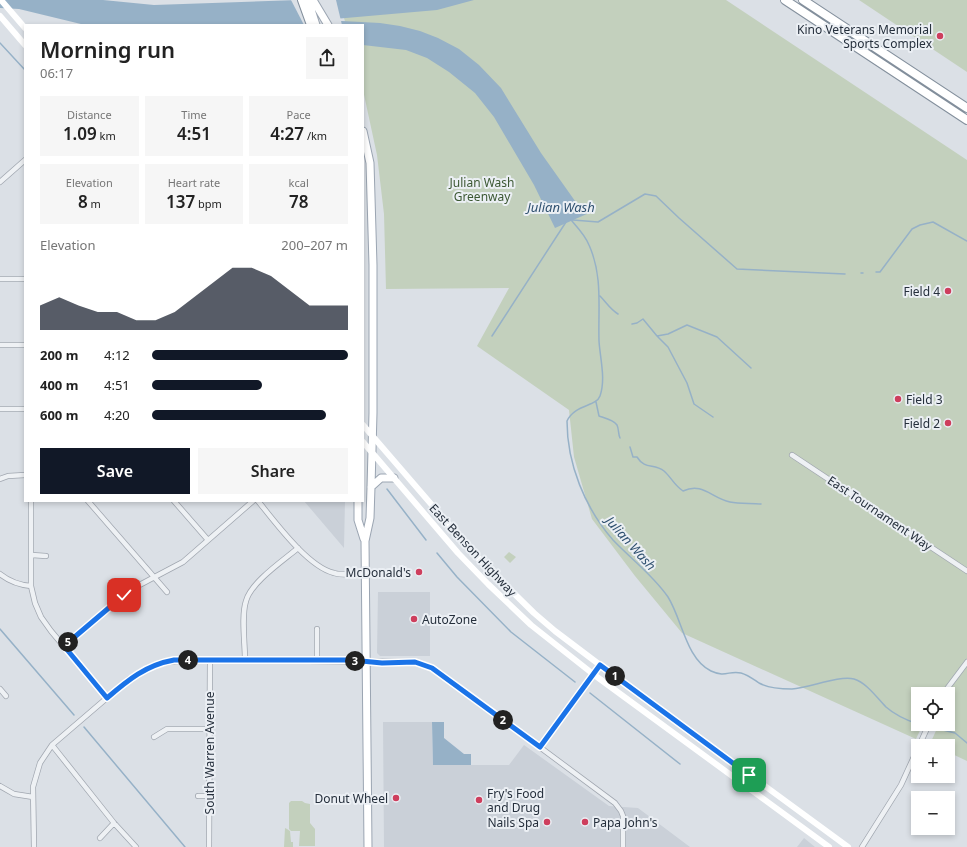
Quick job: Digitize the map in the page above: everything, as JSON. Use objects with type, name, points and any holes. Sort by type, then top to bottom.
[{"type":"highway","points":[[302,0],[311,24]]},
{"type":"highway","points":[[785,0],[967,120]]},
{"type":"highway","points":[[803,0],[967,108]]},
{"type":"main road","points":[[1,0],[24,27]]},
{"type":"main road","points":[[308,0],[316,24]]},
{"type":"main road","points":[[313,0],[327,24]]},
{"type":"main road","points":[[0,16],[24,44]]},
{"type":"main road","points":[[364,136],[370,163],[373,265],[371,487],[370,518],[365,541],[368,847]]},
{"type":"main road","name":"East Benson Highway","points":[[364,426],[475,555],[520,600],[555,631],[848,847]]},
{"type":"main road","name":"East Benson Highway","points":[[364,443],[458,553],[531,625],[593,674],[829,847]]},
{"type":"main road","points":[[371,487],[381,478],[394,478]]},
{"type":"main road","points":[[358,502],[358,520],[365,541]]},
{"type":"main road","points":[[743,784],[749,775]]},
{"type":"street","points":[[0,182],[24,161]]},
{"type":"street","points":[[0,279],[24,279]]},
{"type":"street","points":[[0,345],[24,345]]},
{"type":"street","points":[[0,409],[24,409]]},
{"type":"street","name":"East Tournament Way","points":[[792,455],[967,571]]},
{"type":"street","points":[[0,479],[8,476],[24,475]]},
{"type":"street","points":[[31,502],[31,586],[35,603],[41,617],[51,631],[107,698]]},
{"type":"street","points":[[89,502],[167,592]]},
{"type":"street","points":[[175,502],[208,540]]},
{"type":"street","points":[[64,646],[130,590],[183,562],[252,502]]},
{"type":"street","points":[[259,502],[298,548],[318,567],[334,574],[365,574]]},
{"type":"street","points":[[245,660],[244,610],[248,595],[256,584],[298,548]]},
{"type":"street","points":[[32,555],[46,556]]},
{"type":"street","points":[[0,574],[10,581],[20,585],[31,586]]},
{"type":"street","points":[[316,629],[316,661]]},
{"type":"street","points":[[34,847],[33,797],[35,778],[40,763],[52,745],[129,679],[156,665],[174,660],[245,660],[415,662],[428,666],[440,673],[611,799],[622,811],[623,847]]},
{"type":"street","name":"South Warren Avenue","points":[[209,847],[210,660]]},
{"type":"street","points":[[947,687],[967,662]]},
{"type":"street","points":[[540,747],[600,665]]},
{"type":"street","points":[[0,689],[6,696]]},
{"type":"street","points":[[154,737],[167,729],[210,729]]},
{"type":"street","points":[[52,745],[114,823],[136,847]]},
{"type":"street","points":[[862,847],[901,785],[911,764]]},
{"type":"street","points":[[0,786],[14,794],[33,797]]},
{"type":"street","points":[[198,796],[209,796]]},
{"type":"street","points":[[100,838],[114,823]]},
{"type":"shaded area","points":[[305,502],[345,502],[344,548]]},
{"type":"shaded area","points":[[378,592],[430,592],[430,656],[380,656],[377,653]]},
{"type":"shaded area","points":[[383,722],[432,722],[433,765],[509,765],[524,745],[609,806],[638,808],[690,847],[384,847]]},
{"type":"shaded area","points":[[804,838],[815,847],[797,847]]},
{"type":"green space","name":"Julian Wash Greenway","points":[[339,0],[726,0],[967,160],[967,761],[955,755],[955,739],[932,739],[936,731],[955,731],[955,687],[911,687],[911,731],[920,731],[916,739],[682,633],[635,576],[592,519],[574,457],[569,410],[477,346],[509,288],[386,289],[384,214],[377,155],[364,95],[364,24],[346,24]]},
{"type":"green space","name":"Kino Veterans Memorial Sports Complex","points":[[859,0],[967,0],[967,72]]},
{"type":"green space","points":[[509,552],[516,557],[510,563],[504,557]]},
{"type":"green space","points":[[291,801],[302,801],[310,804],[310,823],[315,829],[315,846],[299,846],[300,831],[291,831],[289,829],[289,803]]},
{"type":"green space","points":[[285,828],[290,831],[293,847],[284,847]]},
{"type":"water","name":"Julian Wash","points":[[0,0],[103,0],[154,5],[298,0],[474,0],[437,10],[323,20],[380,23],[400,26],[420,31],[438,38],[459,49],[479,65],[501,88],[541,153],[580,208],[589,213],[555,228],[534,185],[494,117],[475,93],[449,72],[427,58],[406,50],[364,45],[364,24],[81,24],[19,9],[0,8]]},
{"type":"water","points":[[432,722],[444,722],[444,738],[464,754],[471,754],[471,765],[433,765]]},
{"type":"pier","points":[[291,0],[336,0],[342,24],[303,24]]},
{"type":"waterway","points":[[0,43],[24,69]]},
{"type":"waterway","points":[[573,220],[598,222],[645,194],[656,196],[737,269],[845,274]]},
{"type":"waterway","name":"Julian Wash","points":[[571,220],[587,241],[596,268],[599,292],[599,341],[603,383],[602,389],[598,400],[575,411],[567,421],[570,453],[574,469],[586,500],[594,514],[613,540],[649,574],[668,597],[690,648],[703,665],[711,671],[720,674],[737,672],[748,676],[763,685],[783,689],[799,688],[832,680],[848,678],[854,679],[867,687],[886,707],[911,721]]},
{"type":"waterway","points":[[492,336],[566,222]]},
{"type":"waterway","points":[[876,272],[880,272],[912,229],[920,225],[933,222],[967,241]]},
{"type":"waterway","points":[[600,296],[610,308],[618,314]]},
{"type":"waterway","points":[[632,324],[643,319],[657,336],[668,334],[687,325],[717,337],[751,368]]},
{"type":"waterway","points":[[657,336],[668,347],[687,383],[694,404],[713,417]]},
{"type":"waterway","points":[[596,402],[599,416],[616,423],[620,438]]},
{"type":"waterway","points":[[630,447],[633,457],[637,457],[643,464],[657,467],[664,471],[683,491],[696,488],[702,489],[730,502],[761,504]]},
{"type":"waterway","points":[[387,489],[426,540]]},
{"type":"waterway","points":[[437,553],[457,577],[511,632],[575,682]]},
{"type":"waterway","points":[[0,629],[74,715]]},
{"type":"waterway","points":[[590,693],[680,764]]},
{"type":"waterway","points":[[84,727],[185,847]]},
{"type":"waterway","name":"Julian Wash","points":[[947,731],[955,733],[967,743]]},
{"type":"place","name":"Kino Veterans Memorial Sports Complex","points":[[940,36]]},
{"type":"place","name":"Field 4","points":[[948,291]]},
{"type":"place","name":"Field 3","points":[[898,399]]},
{"type":"place","name":"Field 2","points":[[948,423]]},
{"type":"place","name":"McDonald's","points":[[419,572]]},
{"type":"place","name":"AutoZone","points":[[414,619]]},
{"type":"place","name":"Donut Wheel","points":[[396,798]]},
{"type":"place","name":"Fry's Food and Drug","points":[[479,800]]},
{"type":"place","name":"Nails Spa","points":[[547,822]]},
{"type":"place","name":"Papa John's","points":[[585,822]]},
{"type":"route","points":[[124,595],[64,646],[107,698],[129,679],[147,668],[174,660],[351,660],[382,663],[415,662],[432,668],[540,747],[600,665],[749,775]]}]
